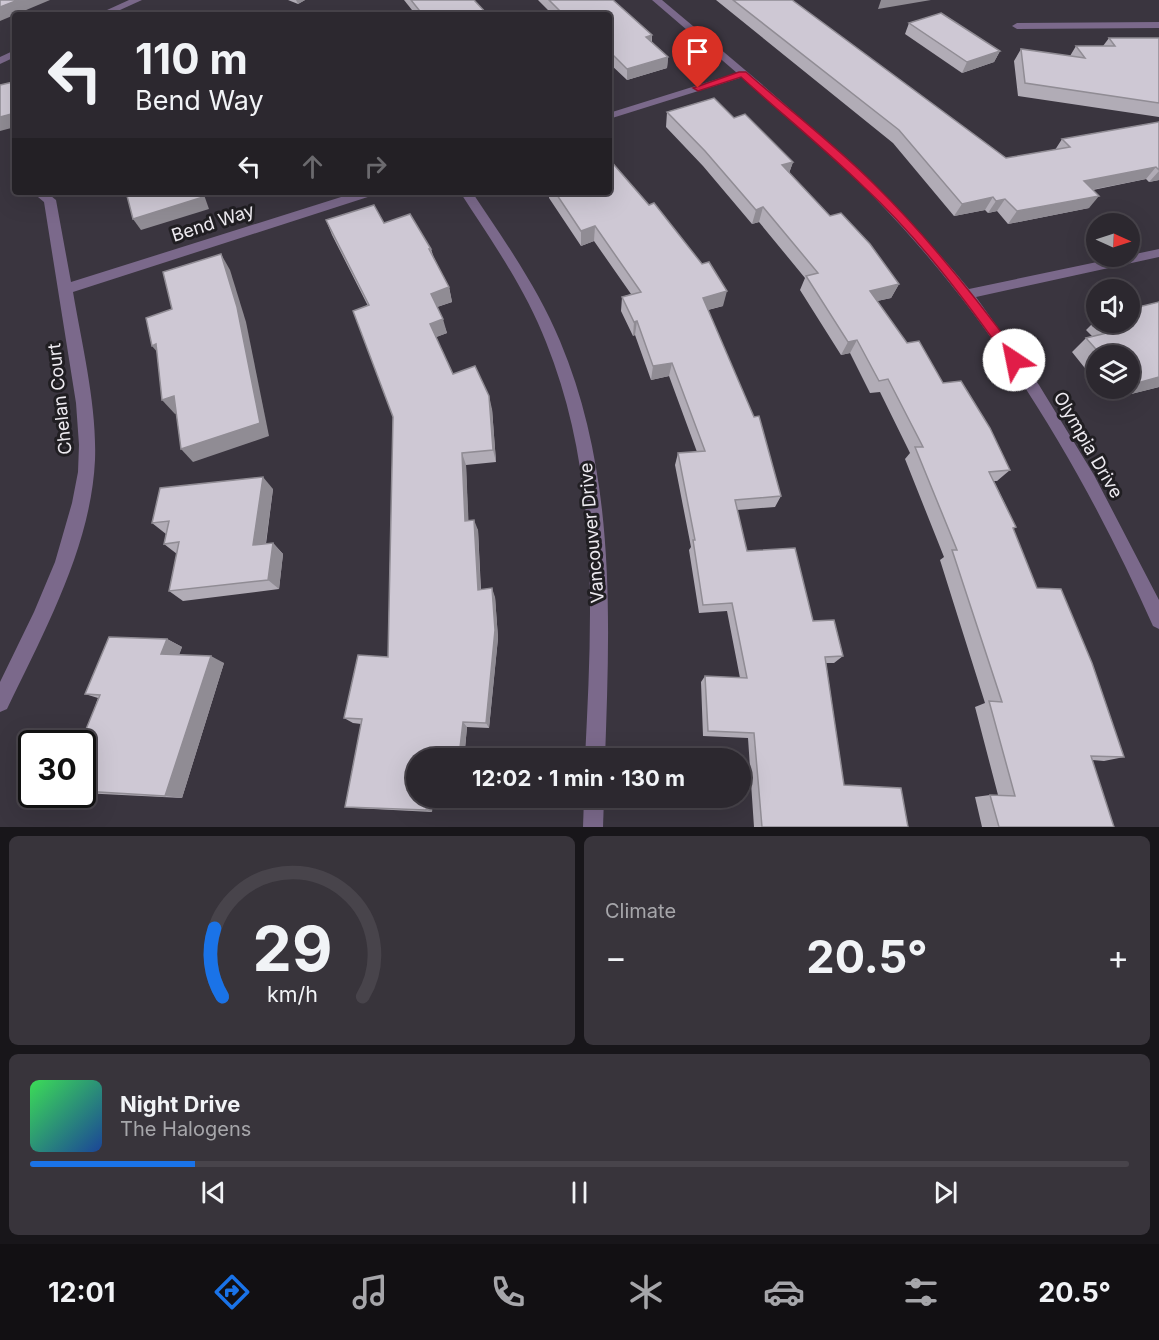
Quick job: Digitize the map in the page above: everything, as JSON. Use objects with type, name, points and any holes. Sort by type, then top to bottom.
[{"type":"street","points":[[108,12],[136,0]]},
{"type":"street","name":"Olympia Drive","points":[[657,0],[869,184],[914,231],[967,294],[1038,394],[1087,475],[1159,620]]},
{"type":"street","points":[[1017,26],[1159,25]]},
{"type":"street","points":[[612,115],[743,74]]},
{"type":"street","name":"Chelan Court","points":[[0,702],[53,593],[75,531],[86,470],[85,418],[66,289],[50,200],[42,195]]},
{"type":"street","name":"Bend Way","points":[[66,289],[361,195]]},
{"type":"street","name":"Vancouver Drive","points":[[468,195],[525,284],[553,342],[576,410],[592,490],[600,586],[595,748]]},
{"type":"street","points":[[967,294],[1159,253]]},
{"type":"street","points":[[593,827],[594,808]]},
{"type":"building","points":[[0,0],[18,0],[0,7]]},
{"type":"building","points":[[411,0],[474,0],[485,12],[421,12]]},
{"type":"building","points":[[549,0],[613,0],[652,35],[646,37],[668,57],[627,69],[612,54],[612,12],[561,12]]},
{"type":"building","points":[[733,0],[792,0],[1006,158],[1070,147],[1062,139],[1159,122],[1159,170],[1156,167],[1084,181],[1099,196],[1017,211],[1005,199],[996,201],[993,197],[962,204],[899,130]]},
{"type":"building","points":[[941,13],[1000,51],[967,62],[909,23]]},
{"type":"building","points":[[1109,38],[1159,38],[1159,103],[1025,83],[1021,49],[1085,58],[1076,46],[1115,46]]},
{"type":"building","points":[[12,82],[12,114],[0,117],[0,85]]},
{"type":"building","points":[[714,98],[734,118],[745,114],[793,162],[782,165],[830,216],[841,213],[870,244],[899,284],[870,291],[907,343],[919,341],[943,383],[961,381],[990,428],[1010,470],[989,472],[1016,527],[1013,528],[1037,588],[1061,589],[1092,663],[1124,757],[1091,756],[1114,827],[999,827],[990,795],[1015,796],[989,701],[1002,702],[952,550],[957,550],[915,447],[923,447],[888,379],[879,381],[857,340],[848,342],[806,276],[818,273],[763,207],[756,210],[705,151],[667,112]]},
{"type":"building","points":[[612,162],[649,205],[654,203],[702,264],[709,262],[727,291],[703,298],[754,417],[759,416],[781,496],[735,500],[747,551],[795,548],[813,621],[834,620],[843,656],[825,657],[844,785],[901,788],[908,827],[762,827],[754,733],[708,731],[705,676],[747,678],[732,603],[703,605],[693,540],[695,540],[678,453],[705,451],[672,363],[653,366],[637,321],[634,322],[622,297],[641,292],[595,226],[581,231],[557,195],[612,195]]},
{"type":"building","points":[[127,195],[202,195],[203,197],[133,219]]},
{"type":"building","points":[[374,205],[384,223],[410,214],[431,249],[429,249],[449,287],[431,294],[443,319],[430,324],[453,374],[475,366],[489,396],[493,450],[462,453],[465,521],[474,520],[478,590],[492,588],[495,630],[486,723],[463,722],[460,748],[406,748],[406,808],[426,808],[426,810],[345,807],[362,719],[344,718],[358,655],[388,657],[393,417],[353,311],[369,305],[326,220]]},
{"type":"building","points":[[221,254],[237,307],[260,423],[181,449],[174,396],[162,400],[156,344],[152,346],[146,318],[172,309],[163,272]]},
{"type":"building","points":[[1159,302],[1159,377],[1140,382],[1140,345],[1092,345],[1086,338],[1107,333],[1140,333],[1140,307]]},
{"type":"building","points":[[263,477],[253,545],[273,543],[268,580],[169,591],[179,542],[164,544],[169,521],[152,523],[160,488]]},
{"type":"building","points":[[109,637],[167,639],[161,654],[211,656],[165,796],[96,792],[96,730],[86,730],[100,695],[85,694]]},
{"type":"route","points":[[698,88],[743,74],[869,184],[914,231],[967,294],[1014,360]]}]
